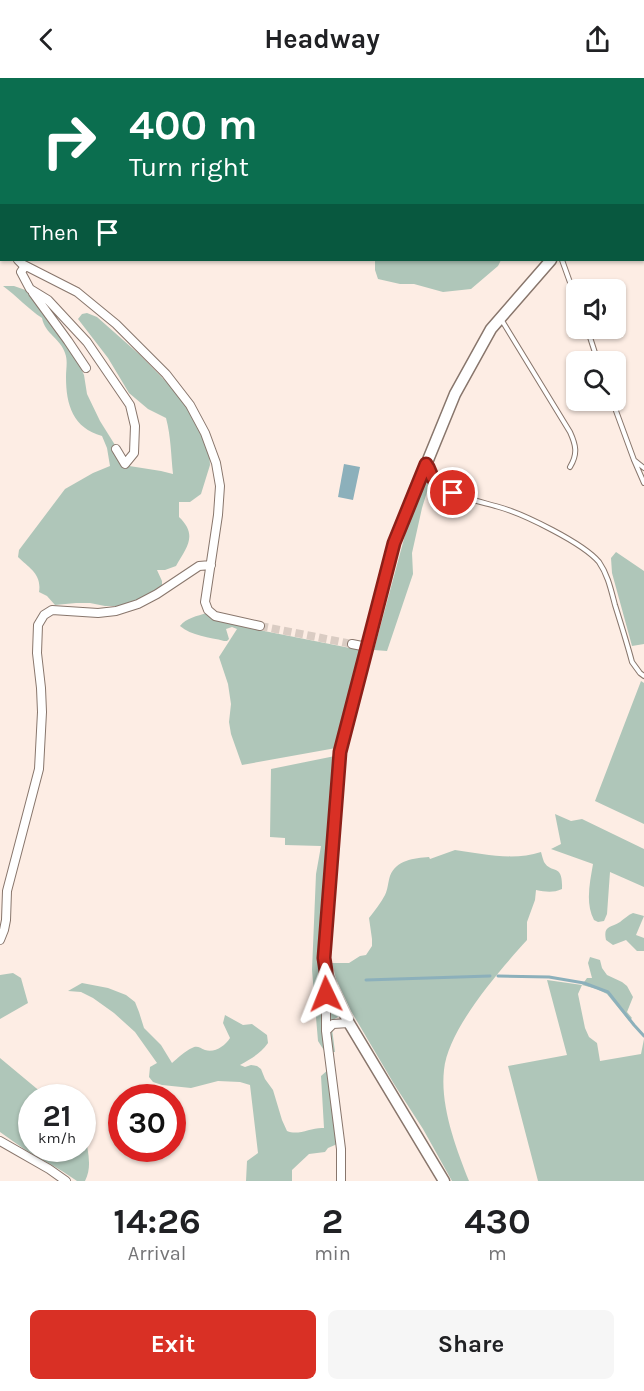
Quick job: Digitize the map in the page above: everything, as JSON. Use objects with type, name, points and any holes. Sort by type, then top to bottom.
[{"type":"street","points":[[19,261],[77,292],[116,324],[166,374],[190,405],[205,433],[216,463],[220,486],[205,602],[208,610],[215,616],[260,626]]},
{"type":"street","points":[[341,1181],[340,1149],[326,1031],[324,952],[340,752],[394,543],[455,394],[491,329],[550,261]]},
{"type":"street","points":[[25,266],[21,272],[30,289],[86,368]]},
{"type":"street","points":[[30,289],[48,300],[87,342],[130,405],[135,426],[134,453],[125,464],[116,449]]},
{"type":"street","points":[[0,940],[6,920],[7,891],[39,769],[42,712],[37,653],[38,625],[44,615],[52,610],[99,613],[116,611],[138,604],[199,567],[211,565]]},
{"type":"street","points":[[351,644],[367,647]]},
{"type":"street","points":[[326,971],[349,1023],[444,1181]]},
{"type":"street","points":[[326,1031],[333,1024],[349,1023]]},
{"type":"street","points":[[0,1141],[66,1181]]},
{"type":"lane","points":[[562,261],[569,279]]},
{"type":"lane","points":[[501,318],[570,432],[576,445],[576,455],[570,467]]},
{"type":"lane","points":[[616,411],[644,483]]},
{"type":"lane","points":[[634,460],[644,468]]},
{"type":"lane","points":[[426,464],[432,478],[453,493],[528,518],[591,555],[598,562],[608,580],[632,662],[644,676]]},
{"type":"green space","points":[[375,261],[500,261],[498,266],[471,289],[443,292],[414,284],[400,284],[378,279]]},
{"type":"green space","points":[[3,286],[14,286],[31,292],[78,362],[84,375],[87,394],[115,445],[123,465],[173,474],[166,418],[148,409],[129,393],[108,358],[78,319],[82,314],[87,313],[97,317],[140,355],[184,400],[209,448],[210,465],[201,494],[190,502],[179,502],[179,517],[185,523],[189,535],[187,547],[176,566],[157,570],[162,581],[162,588],[143,602],[119,606],[90,603],[55,605],[47,596],[39,592],[37,576],[18,557],[19,550],[65,489],[110,466],[102,436],[84,427],[73,414],[66,387],[66,359],[63,348],[46,328],[42,318]]},
{"type":"green space","points":[[427,474],[430,482],[412,553],[413,574],[387,651],[374,650],[408,524]]},
{"type":"green space","points":[[616,552],[644,571],[644,644],[632,646],[612,573],[611,558]]},
{"type":"green space","points":[[207,613],[239,626],[360,650],[336,748],[242,765],[231,734],[228,684],[219,657],[237,629],[232,627],[226,629],[229,639],[224,641],[195,634],[180,626],[189,619]]},
{"type":"green space","points":[[641,681],[644,683],[644,824],[595,801]]},
{"type":"green space","points":[[335,756],[323,978],[343,1014],[331,1021],[335,1052],[325,1052],[318,1041],[312,970],[316,874],[321,846],[285,845],[285,838],[270,837],[271,769]]},
{"type":"green space","points":[[555,814],[571,821],[582,819],[644,849],[644,887],[610,872],[607,914],[604,921],[594,920],[591,913],[589,892],[593,864],[551,849],[561,844]]},
{"type":"green space","points":[[455,850],[509,856],[541,852],[544,862],[559,872],[562,881],[562,889],[549,892],[536,890],[527,922],[527,940],[476,1001],[448,1054],[444,1070],[444,1098],[454,1141],[469,1181],[452,1181],[351,1011],[336,979],[332,963],[349,963],[366,955],[372,946],[369,918],[385,895],[390,876],[397,866],[412,859],[429,857],[430,859]]},
{"type":"green space","points":[[633,913],[644,916],[636,935],[644,938],[644,951],[637,951],[626,940],[613,945],[606,940],[608,928]]},
{"type":"green space","points":[[590,957],[600,960],[607,975],[627,986],[633,997],[627,1012],[632,1018],[629,1021],[607,994],[582,985],[587,978],[592,978],[588,963]]},
{"type":"green space","points":[[13,973],[21,978],[28,1003],[0,1019],[0,975]]},
{"type":"green space","points":[[547,980],[582,985],[578,994],[585,1028],[589,1037],[597,1043],[600,1061],[641,1054],[644,1039],[644,1181],[538,1181],[508,1066],[567,1055]]},
{"type":"green space","points":[[82,983],[108,988],[126,995],[135,1002],[144,1028],[161,1045],[172,1063],[194,1047],[212,1051],[225,1044],[230,1038],[223,1023],[225,1015],[243,1025],[252,1024],[267,1035],[268,1043],[259,1053],[240,1065],[257,1066],[261,1069],[273,1090],[287,1131],[324,1128],[321,1076],[329,1069],[339,1142],[325,1152],[309,1154],[292,1170],[292,1181],[246,1181],[247,1161],[258,1153],[250,1085],[218,1081],[191,1088],[186,1087],[186,1084],[153,1082],[149,1077],[150,1067],[157,1063],[135,1032],[93,998],[81,992],[68,991]]},
{"type":"green space","points":[[0,1058],[31,1084],[18,1084],[18,1145],[0,1132]]},
{"type":"green space","points":[[46,1162],[89,1162],[85,1181],[77,1181]]},
{"type":"water","points":[[344,464],[360,467],[353,500],[338,497]]},
{"type":"waterway","points":[[366,980],[490,976]]},
{"type":"waterway","points":[[498,976],[549,977],[584,983],[608,992],[644,1036]]},
{"type":"tunnel","points":[[260,626],[352,644]]},
{"type":"route","points":[[326,994],[324,958],[340,752],[394,543],[426,464],[432,478],[453,493]]}]
